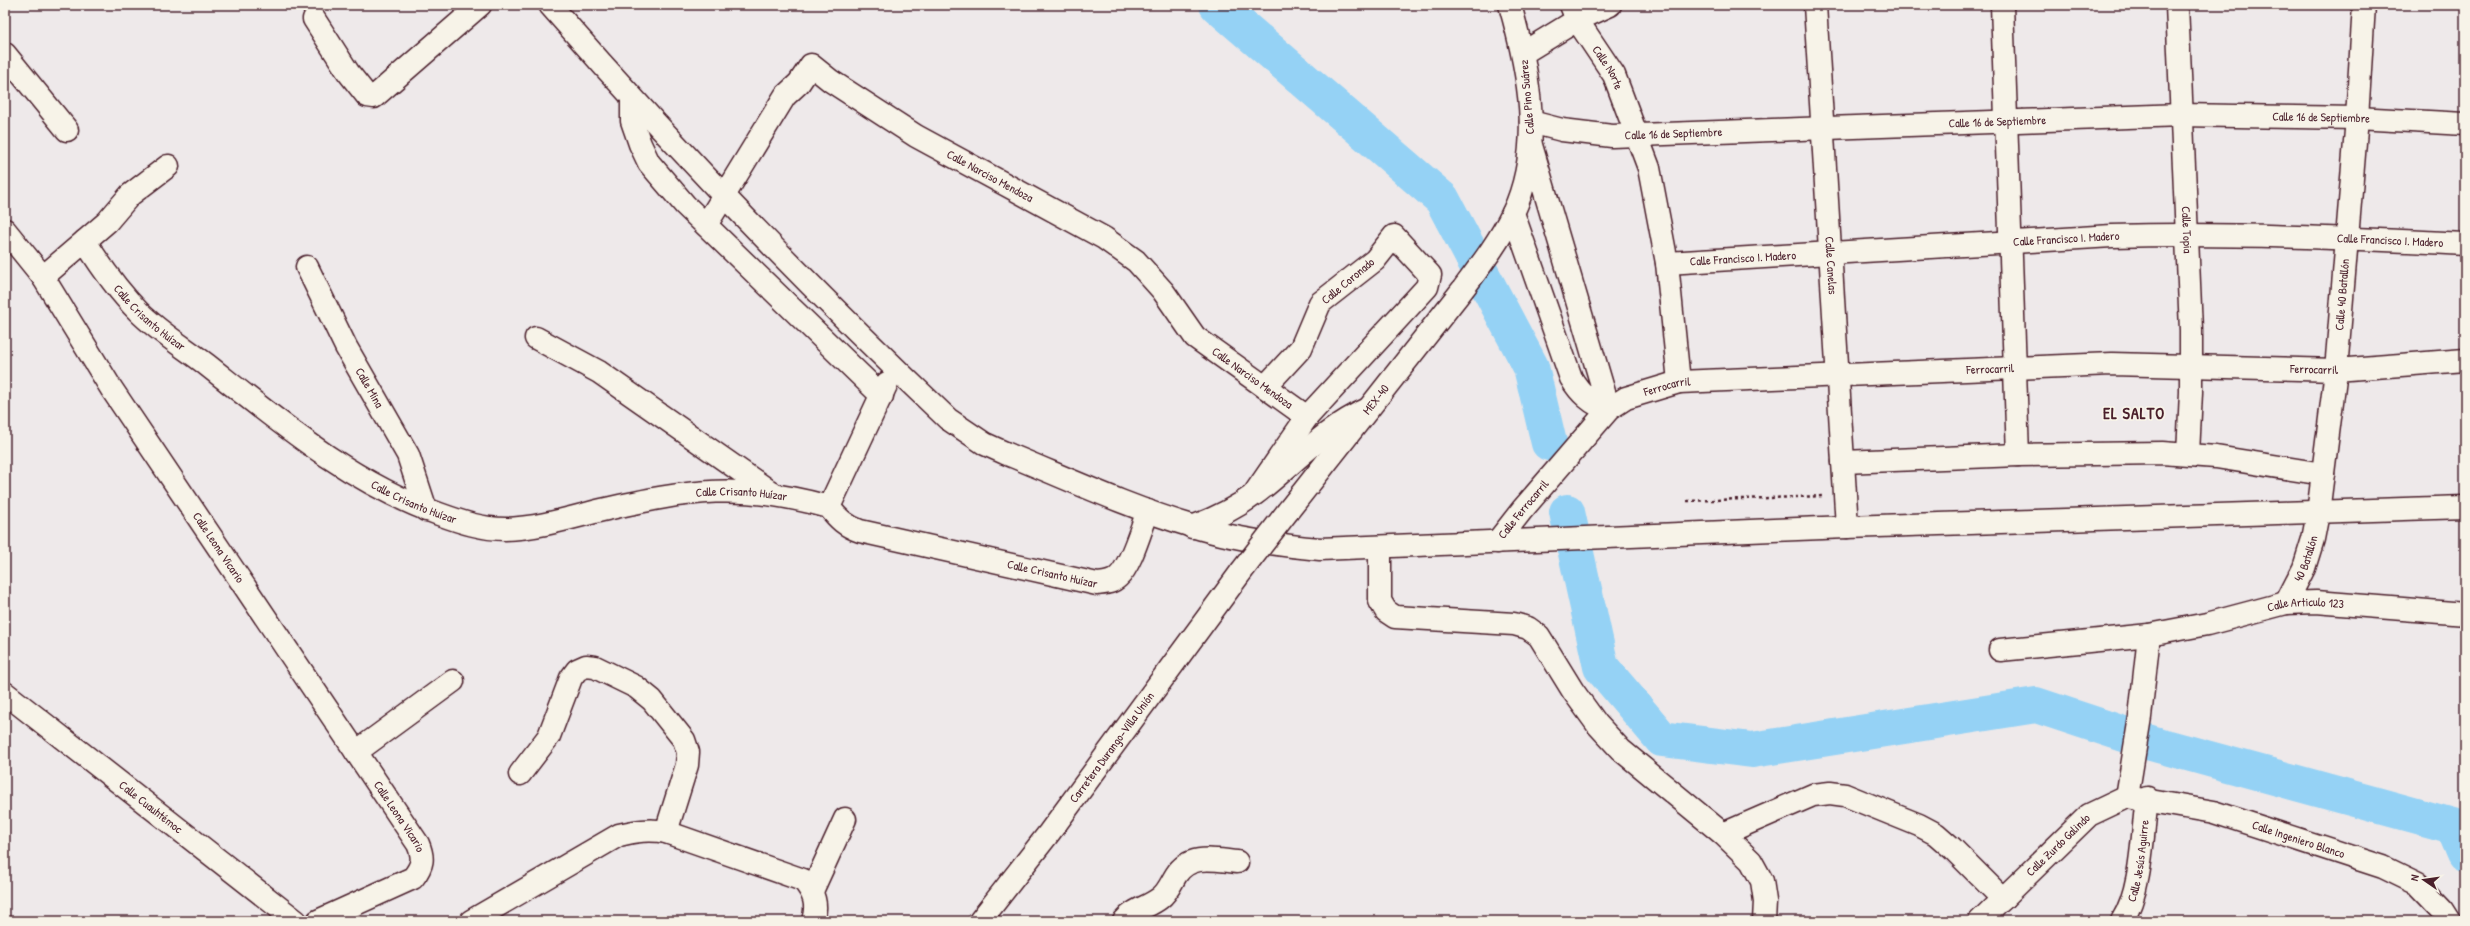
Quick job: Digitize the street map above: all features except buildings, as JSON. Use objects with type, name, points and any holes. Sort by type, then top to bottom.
[{"type":"street","points":[[314,19],[348,72],[367,96],[374,97],[480,5]]},
{"type":"street","points":[[550,5],[632,99],[724,197],[948,419],[985,444],[1148,511],[1192,527],[1269,544],[1320,549],[1847,527],[2318,513],[2465,507]]},
{"type":"street","points":[[1523,53],[1574,13],[1610,5]]},
{"type":"street","name":"Calle Canelas","points":[[1815,5],[1847,527]]},
{"type":"street","points":[[2002,5],[2018,455]]},
{"type":"street","name":"Calle Topia","points":[[2177,5],[2192,366],[2188,454]]},
{"type":"street","name":"Calle 40 Batallón","points":[[2318,513],[2336,370],[2357,118],[2364,5]]},
{"type":"street","name":"Calle Pino Suárez","points":[[1463,289],[1488,254],[1513,213],[1527,167],[1531,145],[1531,122],[1523,53],[1509,10]]},
{"type":"street","name":"Calle Norte","points":[[1574,13],[1614,75],[1638,134]]},
{"type":"street","points":[[5,54],[67,130]]},
{"type":"street","name":"Calle Narciso Mendoza","points":[[706,225],[785,96],[799,83],[811,65],[831,81],[916,136],[1104,238],[1136,261],[1163,291],[1195,337],[1307,418]]},
{"type":"street","points":[[632,99],[632,121],[649,163],[685,205],[882,396]]},
{"type":"street","name":"Calle 16 de Septiembre","points":[[1531,122],[1562,130],[1588,134],[1638,134],[2181,115],[2357,118],[2465,124]]},
{"type":"street","points":[[1638,134],[1649,168],[1667,263],[1679,382]]},
{"type":"street","points":[[1513,213],[1571,378],[1576,387],[1598,407],[1609,409],[1531,145]]},
{"type":"street","points":[[43,277],[107,222],[130,195],[168,166]]},
{"type":"street","name":"Calle Leona Vicario","points":[[5,230],[43,277],[111,388],[418,844],[423,856],[421,868],[408,881],[318,921]]},
{"type":"street","name":"Calle Francisco I. Madero","points":[[1667,263],[2112,236],[2186,234],[2347,238],[2465,244]]},
{"type":"street","name":"Calle Coronado","points":[[1265,388],[1301,348],[1320,303],[1375,260],[1394,236],[1430,275],[1427,287],[1307,418]]},
{"type":"street","name":"Calle Crisanto Huízar","points":[[85,241],[120,291],[141,314],[273,418],[349,471],[380,489],[426,510],[483,528],[506,529],[529,527],[685,493],[740,490],[774,495],[829,507],[842,522],[860,531],[1097,584],[1108,583],[1118,577],[1127,565],[1148,511]]},
{"type":"street","name":"Calle Mina","points":[[307,267],[346,347],[408,455],[426,510]]},
{"type":"street","points":[[780,298],[800,274]]},
{"type":"street","name":"MEX-40","points":[[1241,572],[1463,289]]},
{"type":"street","points":[[536,338],[599,372],[774,495]]},
{"type":"street","name":"Ferrocarril","points":[[1551,477],[1609,409],[1626,398],[1679,382],[1837,374],[2112,364],[2336,370],[2465,360]]},
{"type":"street","points":[[829,507],[895,368]]},
{"type":"street","points":[[1192,527],[1212,519],[1254,494],[1335,427],[1368,409]]},
{"type":"street","points":[[1254,494],[1307,418]]},
{"type":"street","points":[[1843,462],[2018,455],[2188,454],[2323,474]]},
{"type":"street","name":"Calle Ferrocarril","points":[[1498,542],[1551,477]]},
{"type":"street","name":"40 Batallón","points":[[2286,602],[2304,568],[2313,539],[2318,513]]},
{"type":"street","points":[[1380,547],[1380,601],[1386,611],[1395,617],[1405,620],[1514,624],[1528,628],[1539,636],[1573,691],[1597,724],[1611,740],[1723,834],[1752,861],[1762,881],[1765,901],[1764,921]]},
{"type":"street","name":"Carretera Durango-Villa Unión","points":[[980,921],[1049,833],[1241,572]]},
{"type":"street","name":"Calle Articulo 123","points":[[2000,650],[2149,634],[2207,624],[2286,602],[2316,602],[2465,614]]},
{"type":"street","points":[[2137,797],[2131,773],[2140,717],[2149,634]]},
{"type":"street","points":[[520,774],[549,736],[571,678],[577,670],[586,666],[595,667],[636,687],[652,700],[684,740],[688,752],[687,765],[666,832]]},
{"type":"street","points":[[356,752],[453,681]]},
{"type":"street","name":"Calle Cuauhtémoc","points":[[5,693],[296,921]]},
{"type":"street","points":[[1723,834],[1813,795],[1830,793],[1845,795],[1919,825],[1936,834],[2003,899]]},
{"type":"street","name":"Calle Zurdo Galindo","points":[[1980,921],[2089,815],[2137,797]]},
{"type":"street","name":"Calle Jesús Aguirre","points":[[2122,921],[2128,911],[2134,891],[2137,797]]},
{"type":"street","name":"Calle Ingeniero Blanco","points":[[2137,797],[2214,812],[2383,867],[2418,884],[2443,910],[2450,921]]},
{"type":"street","points":[[812,891],[845,820]]},
{"type":"street","points":[[472,921],[619,835],[635,831],[651,830],[666,832],[803,880],[812,891],[816,902],[813,921]]},
{"type":"street","points":[[1124,921],[1130,915],[1160,899],[1168,890],[1179,870],[1188,862],[1199,859],[1237,862]]},
{"type":"path","points":[[1687,501],[1845,495]]},
{"type":"waterway","points":[[1217,5],[1442,199],[1531,367],[1549,443]]},
{"type":"waterway","points":[[1567,512],[1601,667],[1662,739],[1752,750],[2036,705],[2151,743],[2453,826],[2465,854]]},
{"type":"district","name":"EL SALTO","points":[[2134,413]]}]
